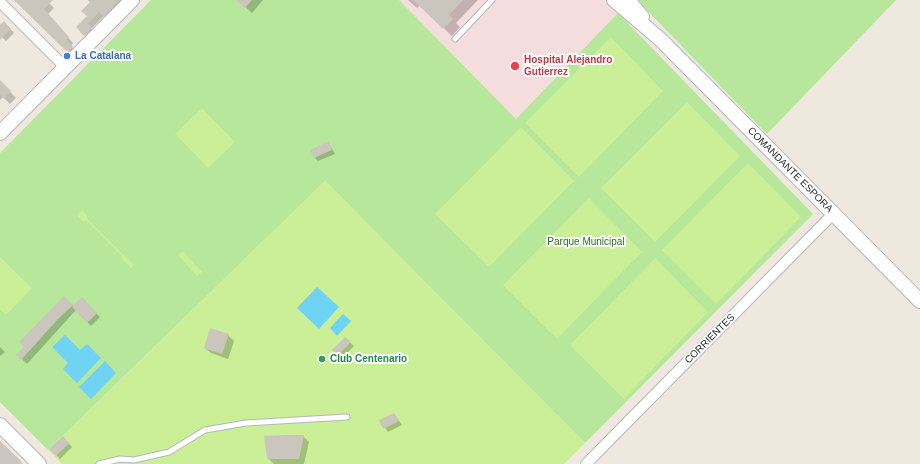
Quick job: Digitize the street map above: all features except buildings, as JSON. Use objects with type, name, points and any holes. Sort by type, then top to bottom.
[{"type":"street","points":[[0,133],[132,0]]},
{"type":"street","name":"COMANDANTE ESPORA","points":[[614,0],[660,39],[920,301]]},
{"type":"street","name":"COMANDANTE ESPORA","points":[[628,0],[660,39]]},
{"type":"street","points":[[0,2],[66,68]]},
{"type":"street","name":"CORRIENTES","points":[[586,464],[834,213]]},
{"type":"street","points":[[0,425],[39,464]]},
{"type":"lane","points":[[455,39],[492,0]]},
{"type":"lane","points":[[100,464],[120,459],[134,460],[168,452],[206,430],[246,423],[348,417]]},
{"type":"shaded area","name":"Hospital Alejandro Gutierrez","points":[[399,0],[605,0],[618,13],[516,119]]},
{"type":"green space","name":"Parque Municipal","points":[[151,0],[399,0],[516,119],[618,13],[813,214],[585,443],[325,181],[48,450],[0,402],[0,153]]},
{"type":"green space","points":[[637,0],[896,0],[767,134]]},
{"type":"green space","points":[[611,37],[663,91],[579,177],[525,123]]},
{"type":"green space","points":[[687,102],[740,156],[655,242],[601,188]]},
{"type":"green space","points":[[202,108],[235,142],[208,168],[175,134]]},
{"type":"green space","points":[[521,127],[574,181],[489,267],[435,214]]},
{"type":"green space","points":[[748,163],[801,217],[716,304],[662,250]]},
{"type":"green space","name":"Club Centenario","points":[[325,181],[585,443],[564,464],[62,464],[48,450]]},
{"type":"green space","points":[[589,198],[642,252],[557,339],[503,285]]},
{"type":"green space","points":[[82,210],[88,217],[87,219],[134,265],[131,268],[122,259],[123,257],[86,220],[84,222],[77,215]]},
{"type":"green space","points":[[183,251],[202,272],[197,276],[178,255]]},
{"type":"green space","points":[[0,257],[32,288],[6,315],[0,309]]},
{"type":"green space","points":[[655,258],[708,312],[624,399],[570,345]]},
{"type":"water","points":[[317,287],[339,307],[319,329],[297,308]]},
{"type":"water","points":[[343,314],[351,321],[337,336],[330,328]]},
{"type":"water","points":[[65,335],[80,350],[87,344],[101,358],[77,383],[63,369],[68,363],[52,347]]},
{"type":"water","points":[[105,361],[116,373],[91,399],[79,387]]},
{"type":"place","name":"La Catalana","points":[[67,56]]},
{"type":"place","name":"Hospital Alejandro Gutierrez","points":[[515,66]]},
{"type":"place","name":"Club Centenario","points":[[322,359]]}]
